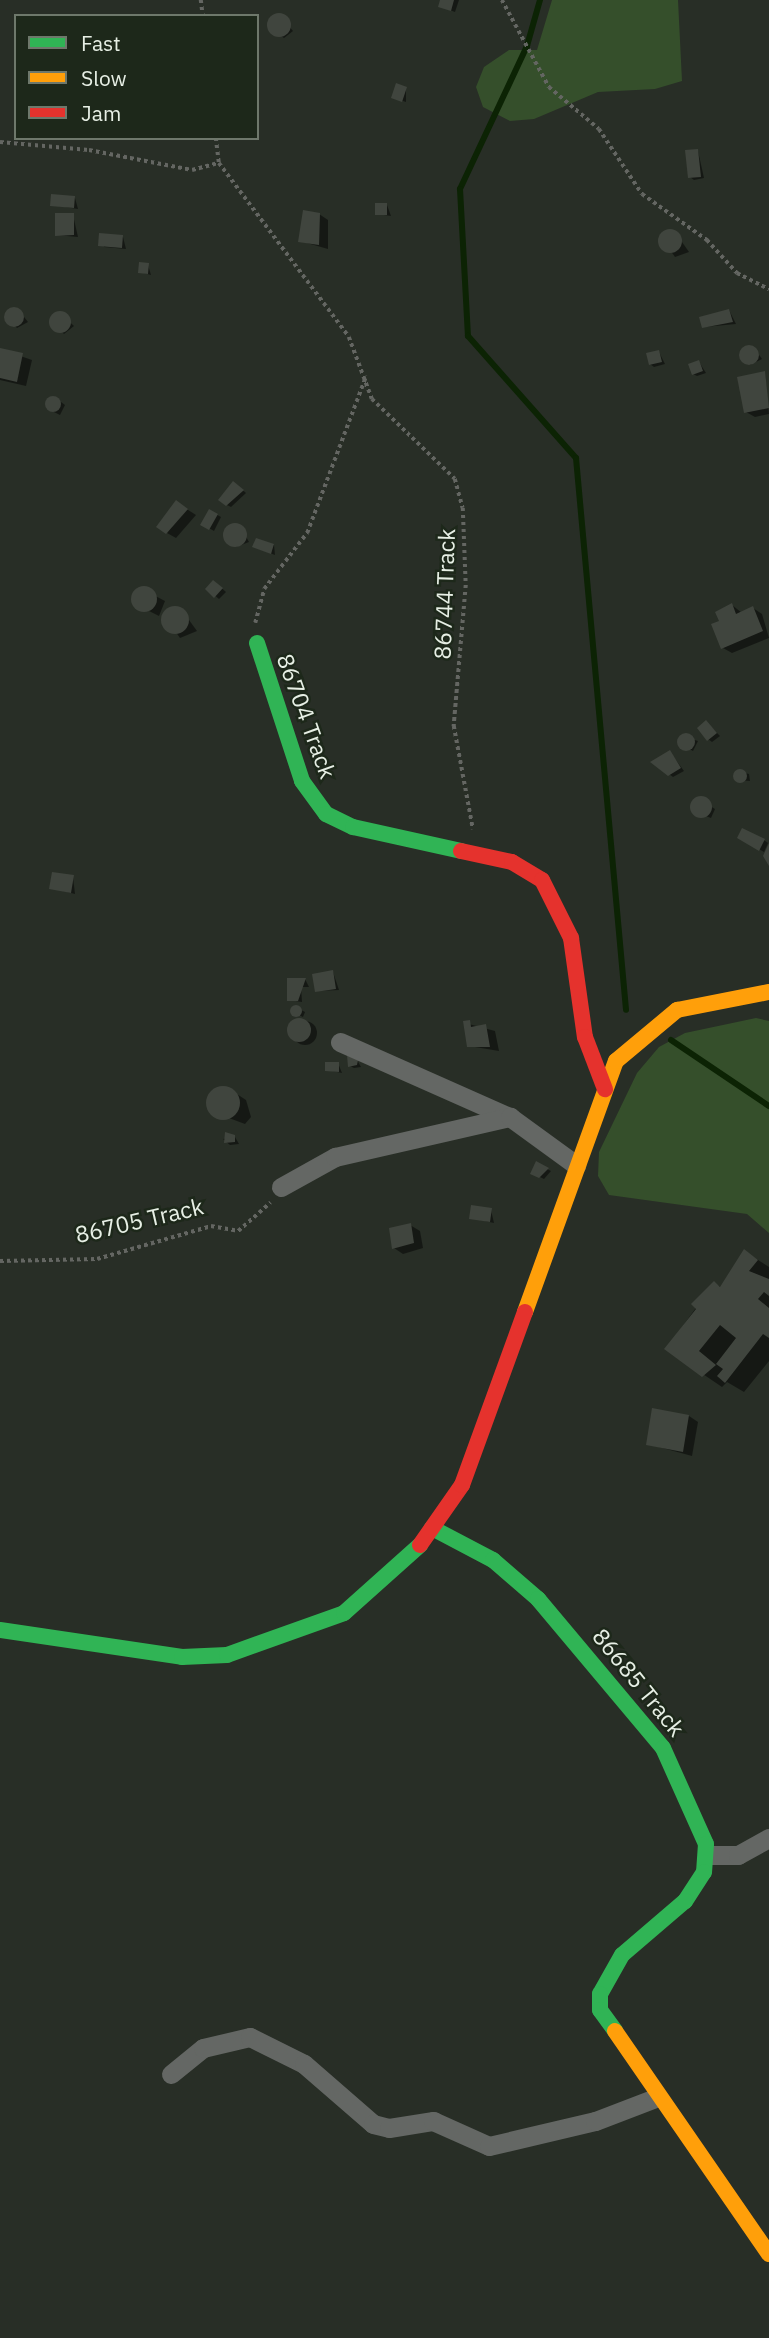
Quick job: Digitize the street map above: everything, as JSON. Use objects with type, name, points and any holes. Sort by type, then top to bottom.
[{"type":"street","name":"86704 Track","points":[[257,643],[302,781],[326,814],[354,827],[512,862],[542,880],[571,938],[585,1037],[605,1089]]},
{"type":"street","points":[[0,1630],[170,1656],[227,1655],[344,1613],[411,1558],[462,1485],[493,1409],[576,1165],[616,1061],[677,1010],[769,992]]},
{"type":"street","points":[[340,1042],[510,1117],[576,1165]]},
{"type":"street","points":[[281,1187],[335,1157],[510,1117]]},
{"type":"street","name":"86685 Track","points":[[432,1528],[519,1581],[630,1704],[686,1791],[716,1856]]},
{"type":"street","points":[[769,1838],[716,1856],[685,1902],[622,1955],[600,1994],[605,2025],[769,2253]]},
{"type":"street","points":[[171,2074],[203,2048],[250,2037],[304,2064],[373,2124],[389,2128],[433,2121],[489,2146],[595,2121],[658,2097]]},
{"type":"path","points":[[502,0],[549,87],[599,129],[642,194],[707,240],[737,273],[769,289]]},
{"type":"path","name":"86744 Track","points":[[216,140],[219,163],[349,337],[366,376],[372,399],[455,479],[463,508],[466,585],[454,726],[458,770],[477,836]]},
{"type":"path","points":[[0,142],[89,150],[192,170],[219,163]]},
{"type":"path","name":"86704 Track","points":[[257,643],[253,612],[273,573],[307,533],[366,376]]},
{"type":"path","name":"86705 Track","points":[[0,1261],[97,1259],[211,1226],[238,1231],[257,1221],[281,1187]]},
{"type":"green space","points":[[552,0],[678,0],[682,81],[655,89],[598,92],[534,119],[510,121],[483,107],[476,87],[484,67],[509,50],[537,50]]},
{"type":"green space","points":[[756,1018],[769,1021],[769,1233],[747,1214],[609,1195],[598,1176],[599,1152],[637,1073],[659,1047],[685,1033]]},
{"type":"building","points":[[440,0],[454,0],[451,11],[438,7]]},
{"type":"building","points":[[279,13],[287,17],[291,25],[287,33],[279,37],[271,33],[267,25],[271,17]]},
{"type":"building","points":[[396,83],[407,87],[402,102],[391,98]]},
{"type":"building","points":[[698,149],[701,177],[688,178],[685,150]]},
{"type":"building","points":[[51,194],[75,196],[74,208],[50,206]]},
{"type":"building","points":[[375,203],[387,203],[387,215],[375,215]]},
{"type":"building","points":[[303,210],[320,213],[319,245],[298,242]]},
{"type":"building","points":[[55,213],[74,213],[74,235],[55,236]]},
{"type":"building","points":[[670,229],[679,232],[682,241],[679,250],[670,253],[661,250],[658,241],[661,232]]},
{"type":"building","points":[[99,233],[123,235],[122,248],[98,246]]},
{"type":"building","points":[[139,262],[149,263],[148,274],[138,273]]},
{"type":"building","points":[[10,307],[18,307],[24,317],[18,327],[10,327],[4,321],[4,313]]},
{"type":"building","points":[[729,309],[733,322],[702,328],[699,317]]},
{"type":"building","points":[[60,311],[68,314],[71,322],[68,330],[60,333],[52,330],[49,322],[52,314]]},
{"type":"building","points":[[749,345],[756,348],[759,355],[756,362],[749,365],[742,362],[739,355],[742,348]]},
{"type":"building","points":[[0,348],[23,353],[17,382],[0,378]]},
{"type":"building","points":[[659,350],[662,362],[649,365],[646,353]]},
{"type":"building","points":[[699,360],[703,371],[692,375],[688,364]]},
{"type":"building","points":[[765,371],[769,408],[744,413],[737,377]]},
{"type":"building","points":[[50,396],[56,396],[61,404],[59,410],[50,412],[45,407],[45,401]]},
{"type":"building","points":[[233,481],[244,490],[226,506],[218,500]]},
{"type":"building","points":[[176,500],[188,509],[166,534],[156,527]]},
{"type":"building","points":[[209,509],[218,514],[209,530],[200,525]]},
{"type":"building","points":[[235,523],[243,527],[247,535],[243,543],[235,547],[227,543],[223,535],[227,527]]},
{"type":"building","points":[[256,538],[274,544],[271,554],[252,547]]},
{"type":"building","points":[[213,580],[223,588],[214,598],[205,589]]},
{"type":"building","points":[[144,586],[153,590],[157,599],[153,608],[144,612],[135,608],[131,599],[135,590]]},
{"type":"building","points":[[732,603],[736,614],[753,606],[763,631],[721,649],[711,624],[719,621],[715,612]]},
{"type":"building","points":[[175,606],[185,610],[189,620],[185,630],[175,634],[165,630],[161,620],[165,610]]},
{"type":"building","points":[[706,720],[717,733],[707,741],[697,728]]},
{"type":"building","points":[[682,733],[690,733],[695,742],[693,749],[682,751],[677,746],[677,738]]},
{"type":"building","points":[[670,750],[681,768],[668,776],[650,762]]},
{"type":"building","points":[[737,769],[743,769],[747,776],[743,783],[737,783],[733,779],[733,773]]},
{"type":"building","points":[[701,796],[709,799],[712,807],[709,815],[701,818],[693,815],[690,807],[693,799]]},
{"type":"building","points":[[742,828],[765,839],[759,851],[737,838]]},
{"type":"building","points":[[769,843],[769,866],[763,856]]},
{"type":"building","points":[[52,872],[74,875],[71,893],[49,889]]},
{"type":"building","points":[[333,970],[336,989],[315,992],[312,974]]},
{"type":"building","points":[[287,978],[306,978],[298,1001],[287,1001]]},
{"type":"building","points":[[296,1005],[302,1011],[296,1017],[290,1011]]},
{"type":"building","points":[[299,1018],[308,1021],[311,1030],[308,1039],[299,1042],[290,1039],[287,1030],[290,1021]]},
{"type":"building","points":[[470,1020],[471,1027],[486,1024],[490,1047],[467,1047],[463,1021]]},
{"type":"building","points":[[347,1055],[358,1060],[357,1065],[348,1067]]},
{"type":"building","points":[[325,1062],[339,1062],[339,1072],[325,1071]]},
{"type":"building","points":[[223,1086],[235,1091],[240,1103],[235,1115],[223,1120],[211,1115],[206,1103],[211,1091]]},
{"type":"building","points":[[225,1132],[235,1135],[235,1142],[224,1143]]},
{"type":"building","points":[[536,1161],[549,1168],[539,1178],[530,1174]]},
{"type":"building","points":[[471,1205],[492,1208],[490,1222],[469,1219]]},
{"type":"building","points":[[411,1223],[414,1243],[392,1249],[389,1228]]},
{"type":"building","points":[[744,1249],[758,1260],[749,1271],[769,1279],[769,1296],[764,1292],[758,1299],[769,1308],[769,1338],[763,1334],[725,1383],[717,1376],[723,1369],[716,1364],[736,1338],[720,1325],[699,1351],[716,1365],[702,1377],[664,1349],[696,1309],[691,1304],[714,1281],[720,1287]]},
{"type":"building","points":[[652,1408],[689,1415],[683,1452],[646,1445]]},
{"type":"waterway","points":[[540,0],[527,46],[460,189],[468,336],[576,458],[626,1010]]},
{"type":"waterway","points":[[671,1040],[769,1106]]},
{"type":"traffic: fast","points":[[257,643],[302,781],[326,814],[353,827],[461,851]]},
{"type":"traffic: fast","points":[[432,1528],[493,1560],[538,1599],[663,1748],[706,1844],[704,1872],[685,1901],[622,1955],[600,1994],[600,2010],[615,2031]]},
{"type":"traffic: fast","points":[[0,1630],[182,1657],[227,1655],[344,1613],[420,1545]]},
{"type":"traffic: slow","points":[[525,1312],[616,1061],[677,1010],[769,992]]},
{"type":"traffic: slow","points":[[615,2031],[769,2254]]},
{"type":"traffic: jam","points":[[461,851],[512,862],[542,880],[571,938],[585,1037],[605,1089]]},
{"type":"traffic: jam","points":[[420,1545],[462,1485],[525,1312]]}]
